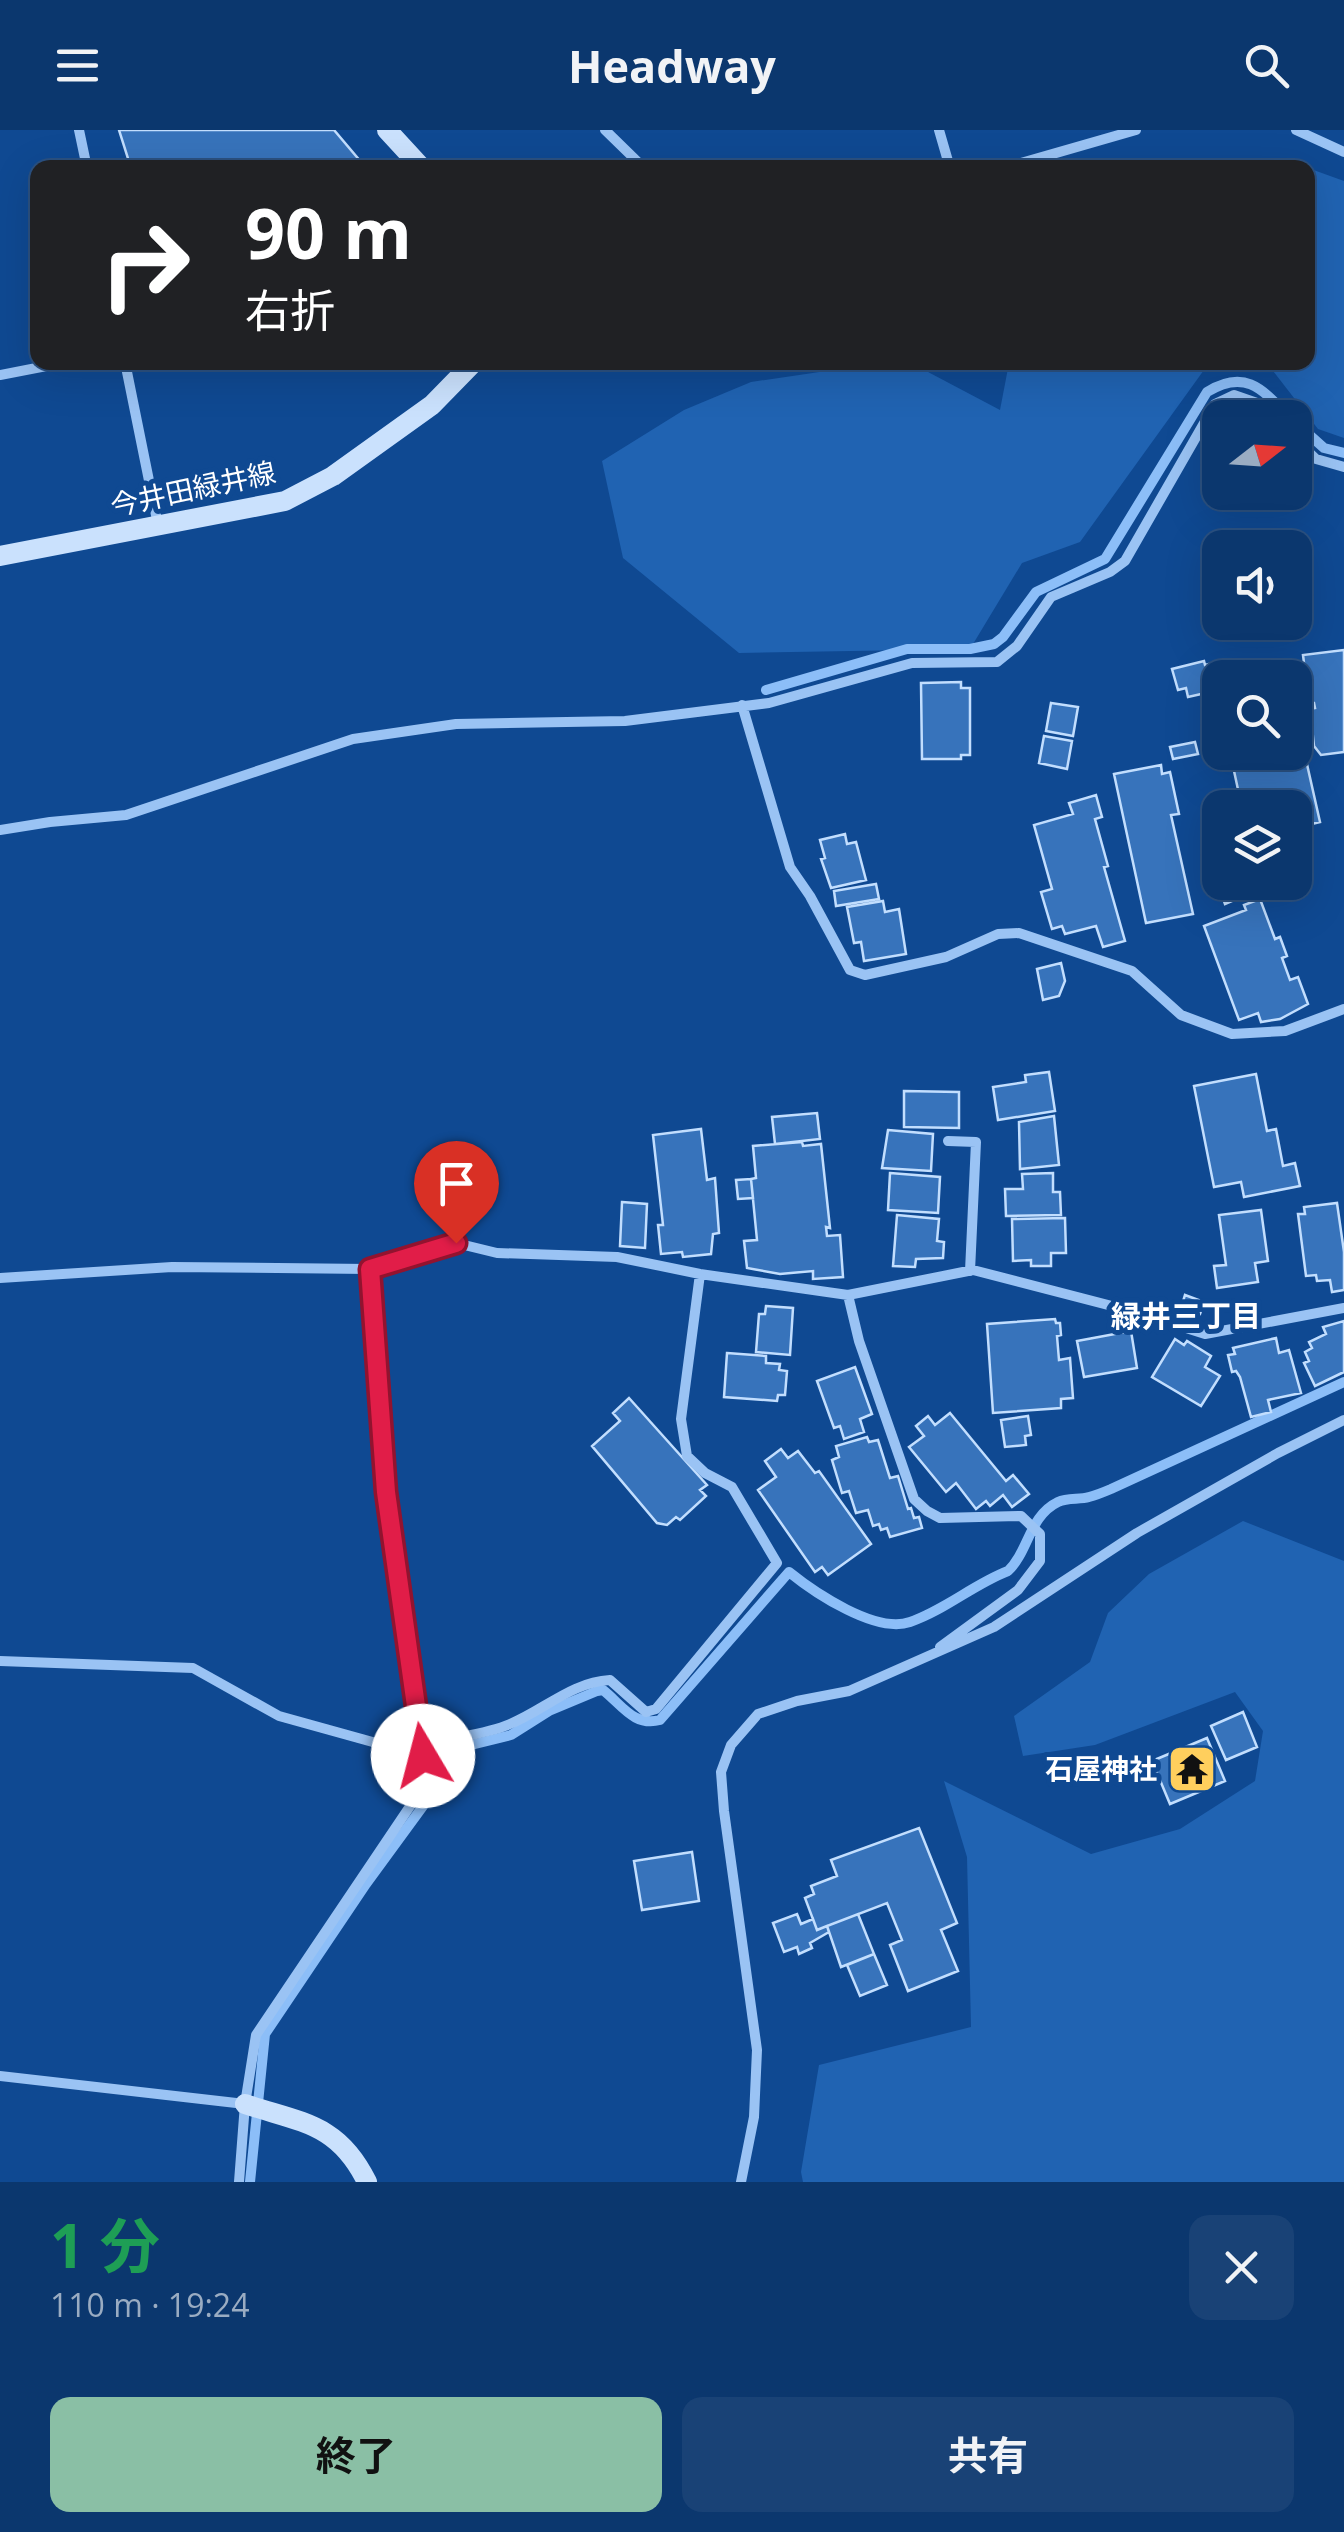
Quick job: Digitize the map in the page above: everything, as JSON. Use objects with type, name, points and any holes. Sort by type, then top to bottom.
[{"type":"main road","points":[[387,130],[414,160]]},
{"type":"main road","name":"今井田緑井線","points":[[0,556],[285,501],[332,476],[432,404],[470,370]]},
{"type":"main road","points":[[245,2104],[326,2130],[354,2156],[366,2182]]},
{"type":"street","points":[[78,130],[85,160]]},
{"type":"street","points":[[605,130],[636,160]]},
{"type":"street","points":[[939,130],[948,160]]},
{"type":"street","points":[[1032,160],[1136,130]]},
{"type":"street","points":[[1296,130],[1344,152]]},
{"type":"street","points":[[0,375],[30,369]]},
{"type":"street","points":[[127,370],[158,526]]},
{"type":"street","points":[[0,830],[126,815],[353,739],[456,724],[625,721],[769,703],[912,662],[997,662],[1016,646],[1051,597],[1125,562],[1202,427]]},
{"type":"street","points":[[1312,455],[1344,467]]},
{"type":"street","points":[[742,705],[790,867],[850,970],[865,975],[946,957],[998,934],[1020,933],[1132,971],[1181,1015],[1232,1034],[1285,1031],[1344,1010]]},
{"type":"street","points":[[948,1141],[976,1142],[970,1271]]},
{"type":"street","points":[[0,1278],[172,1267],[370,1269],[456,1243],[496,1253],[617,1257],[700,1274],[848,1295],[970,1271],[1139,1313],[1204,1334],[1344,1308]]},
{"type":"street","points":[[370,1269],[386,1492],[427,1780]]},
{"type":"street","points":[[239,2182],[245,2104],[256,2035],[427,1780],[441,1741],[509,1725],[567,1692],[599,1680],[610,1680],[646,1712],[656,1710],[777,1564],[732,1487],[705,1473],[687,1456],[681,1419],[700,1274]]},
{"type":"street","points":[[848,1295],[859,1341],[914,1499],[940,1518],[1021,1516],[1040,1534],[1040,1561],[1018,1590],[922,1661]]},
{"type":"street","points":[[741,2182],[754,2117],[757,2050],[722,1772],[731,1745],[758,1714],[796,1701],[849,1691],[994,1627],[1137,1533],[1344,1420]]},
{"type":"street","points":[[0,1662],[193,1668],[279,1716],[423,1756]]},
{"type":"street","points":[[0,2076],[245,2104]]},
{"type":"shaded area","points":[[1315,171],[1344,181],[1344,438],[1318,429],[1312,421],[1312,400],[1296,400],[1272,370],[1315,370]]},
{"type":"shaded area","points":[[833,370],[924,370],[1000,410],[1008,370],[1204,370],[1080,542],[1022,563],[970,649],[739,653],[623,558],[602,461],[684,410],[751,382]]},
{"type":"shaded area","points":[[1243,1521],[1344,1561],[1344,2182],[803,2182],[801,2172],[819,2065],[971,2027],[967,1857],[944,1781],[1091,1854],[1180,1829],[1255,1781],[1263,1731],[1235,1692],[1095,1745],[1023,1756],[1014,1716],[1090,1662],[1108,1613],[1149,1574]]},
{"type":"building","points":[[119,130],[334,130],[359,160],[128,160]]},
{"type":"building","points":[[1344,650],[1344,752],[1321,755],[1314,746],[1312,660],[1304,660],[1303,655]]},
{"type":"building","points":[[1202,662],[1202,694],[1188,697],[1186,688],[1178,690],[1172,669]]},
{"type":"building","points":[[961,682],[961,688],[970,688],[970,755],[961,755],[961,759],[922,759],[921,683]]},
{"type":"building","points":[[1051,703],[1078,707],[1073,736],[1046,731]]},
{"type":"building","points":[[1044,736],[1072,741],[1067,769],[1039,763]]},
{"type":"building","points":[[1195,742],[1198,754],[1173,759],[1170,747]]},
{"type":"building","points":[[1161,765],[1162,774],[1170,772],[1179,814],[1171,815],[1193,914],[1146,923],[1114,774]]},
{"type":"building","points":[[1234,770],[1308,770],[1320,822],[1312,824],[1312,790],[1238,790]]},
{"type":"building","points":[[1096,795],[1102,817],[1095,819],[1108,866],[1104,867],[1125,941],[1103,947],[1096,926],[1065,934],[1062,926],[1052,929],[1041,892],[1052,889],[1034,825],[1073,814],[1069,803]]},
{"type":"building","points":[[845,834],[847,844],[856,842],[866,880],[831,888],[821,859],[825,858],[820,840]]},
{"type":"building","points":[[876,884],[879,899],[836,906],[834,891]]},
{"type":"building","points":[[1260,900],[1275,939],[1280,937],[1290,980],[1298,977],[1308,1004],[1280,1019],[1261,1022],[1258,1013],[1239,1020],[1204,926],[1246,910],[1244,905]]},
{"type":"building","points":[[883,901],[885,912],[899,909],[906,954],[864,961],[861,942],[854,943],[847,907]]},
{"type":"building","points":[[1061,963],[1065,981],[1059,996],[1043,1000],[1037,969]]},
{"type":"building","points":[[1049,1072],[1055,1111],[998,1120],[993,1087],[1026,1082],[1025,1075]]},
{"type":"building","points":[[1256,1074],[1267,1131],[1276,1129],[1283,1166],[1295,1163],[1300,1186],[1244,1197],[1241,1182],[1214,1187],[1194,1086]]},
{"type":"building","points":[[904,1091],[959,1092],[959,1128],[904,1127]]},
{"type":"building","points":[[817,1113],[820,1139],[775,1144],[772,1117]]},
{"type":"building","points":[[1054,1116],[1059,1165],[1020,1169],[1019,1122]]},
{"type":"building","points":[[701,1129],[707,1180],[715,1178],[719,1233],[713,1234],[711,1254],[661,1254],[658,1225],[663,1225],[653,1135]]},
{"type":"building","points":[[888,1130],[933,1134],[931,1171],[882,1168]]},
{"type":"building","points":[[802,1142],[803,1146],[821,1144],[830,1228],[826,1227],[827,1236],[840,1235],[843,1277],[813,1279],[813,1271],[780,1274],[747,1268],[744,1241],[757,1240],[751,1179],[756,1178],[753,1146]]},
{"type":"building","points":[[890,1173],[940,1177],[938,1213],[888,1210]]},
{"type":"building","points":[[1053,1173],[1053,1192],[1060,1192],[1061,1215],[1006,1216],[1005,1189],[1023,1189],[1022,1174]]},
{"type":"building","points":[[751,1179],[753,1198],[738,1199],[736,1180]]},
{"type":"building","points":[[622,1202],[647,1204],[645,1248],[620,1246]]},
{"type":"building","points":[[1337,1203],[1344,1252],[1344,1290],[1332,1292],[1330,1280],[1317,1281],[1316,1275],[1306,1276],[1298,1214],[1305,1214],[1304,1207]]},
{"type":"building","points":[[1261,1210],[1268,1261],[1255,1263],[1258,1282],[1217,1288],[1214,1266],[1226,1265],[1219,1215]]},
{"type":"building","points":[[897,1215],[939,1219],[937,1241],[944,1242],[943,1258],[916,1259],[915,1267],[893,1266]]},
{"type":"building","points":[[1065,1218],[1066,1253],[1051,1253],[1051,1266],[1031,1266],[1031,1260],[1013,1261],[1012,1219]]},
{"type":"building","points":[[1185,1295],[1204,1302],[1200,1314],[1181,1308]]},
{"type":"building","points":[[766,1306],[793,1308],[790,1355],[756,1352],[759,1314],[765,1314]]},
{"type":"building","points":[[1055,1319],[1060,1323],[1059,1360],[1070,1358],[1073,1398],[1061,1399],[1061,1408],[993,1413],[987,1324]]},
{"type":"building","points":[[1344,1321],[1344,1372],[1315,1386],[1304,1363],[1309,1361],[1305,1352],[1312,1348],[1309,1342],[1326,1334],[1323,1327]]},
{"type":"building","points":[[1131,1331],[1137,1368],[1084,1377],[1077,1341]]},
{"type":"building","points":[[1276,1338],[1279,1353],[1289,1350],[1301,1393],[1268,1400],[1271,1412],[1251,1417],[1240,1377],[1232,1372],[1228,1355],[1235,1354],[1233,1348]]},
{"type":"building","points":[[1175,1339],[1184,1345],[1187,1341],[1211,1356],[1205,1367],[1220,1376],[1201,1406],[1152,1377]]},
{"type":"building","points":[[727,1353],[766,1356],[766,1363],[780,1364],[779,1370],[787,1371],[785,1395],[778,1395],[777,1401],[724,1397]]},
{"type":"building","points":[[855,1367],[872,1414],[860,1419],[864,1432],[844,1439],[840,1426],[834,1428],[817,1381]]},
{"type":"building","points":[[629,1398],[707,1485],[700,1490],[706,1496],[680,1520],[676,1517],[667,1525],[657,1523],[592,1446],[620,1421],[613,1413]]},
{"type":"building","points":[[950,1413],[1006,1481],[1013,1475],[1029,1494],[1012,1507],[1003,1495],[990,1506],[986,1501],[976,1509],[956,1483],[946,1492],[909,1447],[924,1436],[916,1426],[928,1416],[935,1425]]},
{"type":"building","points":[[1028,1416],[1031,1435],[1025,1436],[1026,1445],[1005,1447],[1001,1420]]},
{"type":"building","points":[[867,1437],[869,1442],[878,1440],[890,1478],[898,1476],[908,1509],[911,1508],[914,1518],[919,1517],[922,1528],[890,1537],[887,1528],[873,1526],[868,1510],[856,1513],[849,1491],[842,1493],[832,1460],[839,1457],[836,1446]]},
{"type":"building","points":[[781,1449],[788,1458],[798,1451],[815,1473],[819,1471],[871,1544],[828,1575],[822,1567],[815,1572],[758,1490],[776,1477],[765,1461]]},
{"type":"building","points":[[1243,1712],[1257,1747],[1226,1760],[1211,1726]]},
{"type":"building","points":[[1207,1738],[1225,1781],[1170,1804],[1152,1761]]},
{"type":"building","points":[[919,1828],[957,1923],[941,1930],[958,1971],[908,1991],[890,1945],[902,1940],[887,1903],[817,1930],[805,1898],[814,1894],[811,1886],[837,1876],[831,1860]]},
{"type":"building","points":[[692,1852],[699,1901],[642,1910],[634,1861]]},
{"type":"building","points":[[797,1914],[801,1924],[813,1919],[817,1930],[827,1926],[829,1932],[799,1954],[797,1947],[784,1952],[773,1923]]},
{"type":"building","points":[[858,1914],[874,1954],[841,1967],[827,1926]]},
{"type":"building","points":[[874,1954],[887,1985],[860,1996],[847,1965]]},
{"type":"waterway","points":[[1202,400],[1207,392],[1233,382],[1253,386],[1272,400]]},
{"type":"waterway","points":[[766,690],[907,649],[970,649],[994,644],[1036,592],[1105,559],[1202,400]]},
{"type":"waterway","points":[[1312,437],[1324,448],[1344,453]]},
{"type":"waterway","points":[[250,2182],[265,2034],[366,1884],[467,1746],[511,1735],[549,1711],[603,1690],[636,1718],[660,1720],[789,1572],[864,1617],[896,1624],[923,1617],[1008,1571],[1041,1516],[1058,1502],[1106,1491],[1344,1382]]},
{"type":"place","name":"石屋神社","points":[[1192,1769]]},
{"type":"district","name":"緑井三丁目","points":[[1186,1317]]},
{"type":"route","points":[[423,1756],[386,1492],[370,1269],[456,1243]]}]
